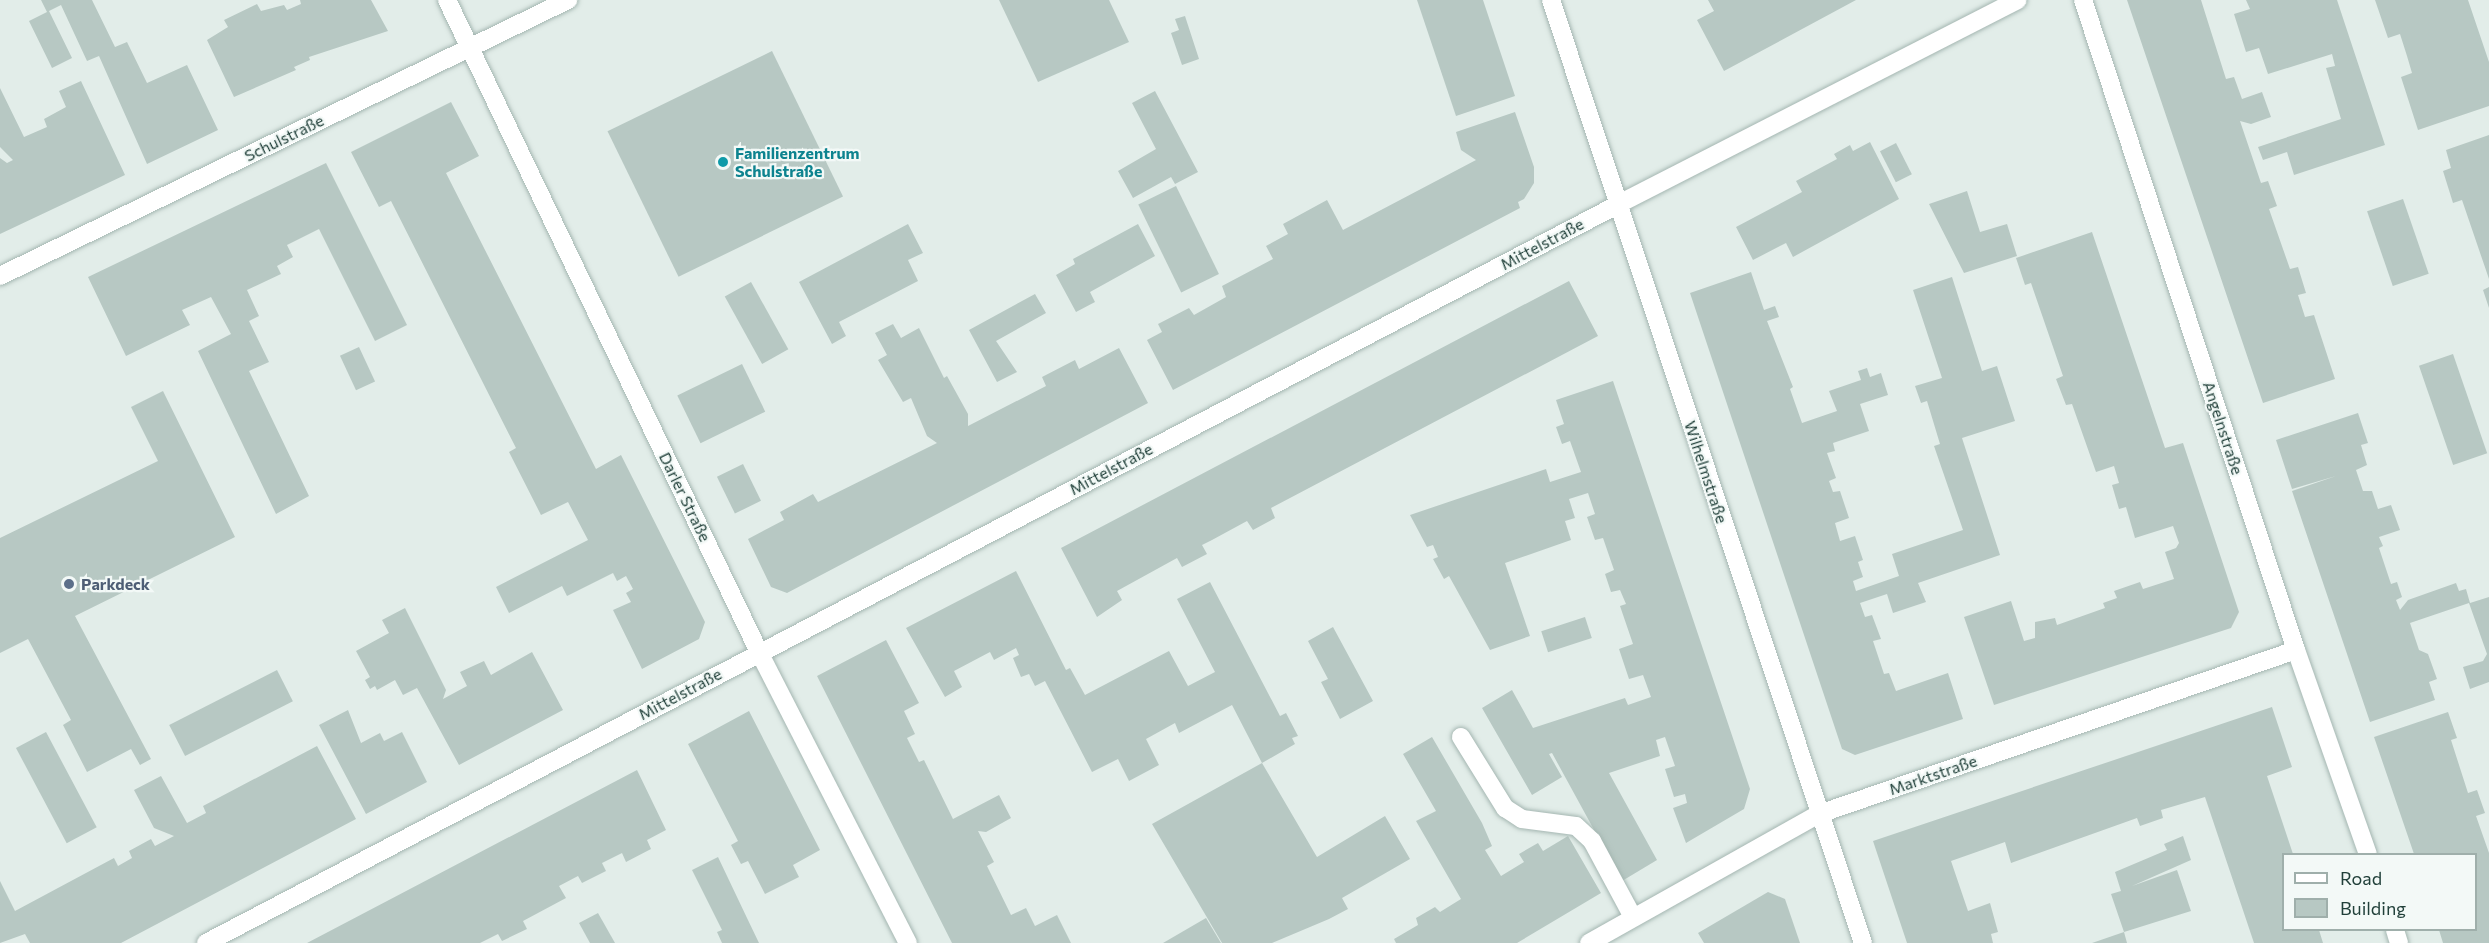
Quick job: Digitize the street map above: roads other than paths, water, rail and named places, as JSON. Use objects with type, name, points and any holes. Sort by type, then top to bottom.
[{"type":"street","name":"Darler Straße","points":[[447,0],[759,652],[908,943]]},
{"type":"street","name":"Schulstraße","points":[[0,276],[568,0]]},
{"type":"street","name":"Wilhelmstraße","points":[[1551,0],[1863,943]]},
{"type":"street","name":"Mittelstraße","points":[[206,943],[1617,205],[2018,0]]},
{"type":"street","name":"Angelnstraße","points":[[2083,0],[2296,650],[2367,853]]},
{"type":"street","name":"Marktstraße","points":[[1589,943],[1819,814],[2296,650]]},
{"type":"street","points":[[1461,737],[1505,808],[1522,819],[1576,826],[1592,841],[1633,917]]},
{"type":"place","name":"Familienzentrum Schulstraße","points":[[723,162]]},
{"type":"place","name":"Parkdeck","points":[[69,584]]}]
